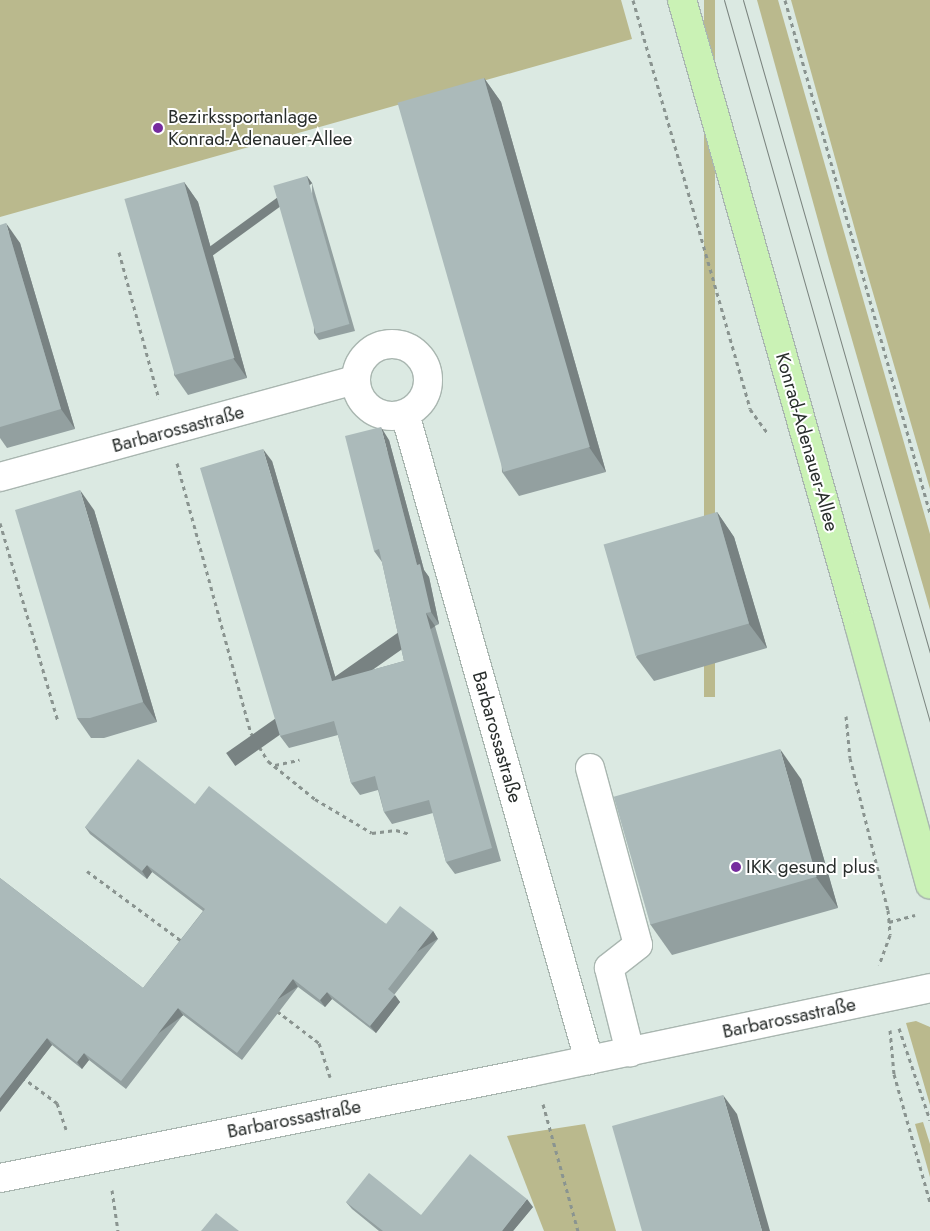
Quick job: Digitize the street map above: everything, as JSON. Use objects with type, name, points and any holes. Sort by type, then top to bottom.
[{"type":"main road","name":"Konrad-Adenauer-Allee","points":[[682,0],[859,625],[930,884]]},
{"type":"street","points":[[387,343],[410,348],[418,354],[425,364],[428,386],[423,399],[405,414],[385,416],[372,411],[361,400],[355,380],[362,359],[375,347],[387,343]]},
{"type":"street","name":"Barbarossastraße","points":[[0,477],[355,380]]},
{"type":"street","name":"Barbarossastraße","points":[[405,414],[589,1060]]},
{"type":"street","points":[[590,768],[638,945],[609,968],[630,1052]]},
{"type":"street","name":"Barbarossastraße","points":[[0,1178],[630,1052],[930,988]]},
{"type":"path","points":[[633,0],[750,409],[772,438]]},
{"type":"path","points":[[785,0],[930,513]]},
{"type":"path","points":[[119,252],[251,733],[268,761],[316,800],[372,833],[396,830],[410,834]]},
{"type":"path","points":[[0,523],[58,721]]},
{"type":"path","points":[[846,710],[850,758],[888,910],[890,934],[878,963],[930,1120]]},
{"type":"path","points":[[274,766],[299,760]]},
{"type":"path","points":[[87,871],[191,948]]},
{"type":"path","points":[[889,922],[922,914]]},
{"type":"path","points":[[888,997],[894,1074],[930,1202]]},
{"type":"path","points":[[271,1007],[319,1043],[340,1110]]},
{"type":"path","points":[[532,1072],[556,1145],[578,1231]]},
{"type":"path","points":[[21,1076],[57,1103],[76,1163]]},
{"type":"path","points":[[108,1157],[118,1231]]},
{"type":"shaded area","name":"Bezirkssportanlage Konrad-Adenauer-Allee","points":[[0,0],[621,0],[632,39],[0,217]]},
{"type":"shaded area","points":[[704,0],[715,0],[715,697],[704,697]]},
{"type":"shaded area","points":[[757,0],[778,0],[930,534],[930,610],[829,260]]},
{"type":"shaded area","points":[[791,0],[930,0],[930,489],[862,255]]},
{"type":"shaded area","points":[[916,1021],[930,1027],[930,1105],[906,1023]]},
{"type":"shaded area","points":[[923,1122],[930,1144],[930,1177],[915,1124]]},
{"type":"shaded area","points":[[585,1124],[616,1231],[544,1231],[507,1136]]},
{"type":"building","points":[[484,78],[590,447],[503,472],[397,103]]},
{"type":"building","points":[[307,176],[349,324],[316,334],[273,186]]},
{"type":"building","points":[[184,182],[234,358],[175,375],[124,199]]},
{"type":"building","points":[[6,223],[61,409],[0,427],[0,225]]},
{"type":"building","points":[[381,427],[417,565],[420,564],[431,612],[426,613],[492,848],[446,862],[429,800],[384,812],[375,776],[351,783],[334,721],[280,736],[200,468],[263,449],[332,681],[404,661],[379,549],[374,551],[345,436]]},
{"type":"building","points":[[80,490],[143,702],[90,718],[77,718],[15,510]]},
{"type":"building","points":[[717,512],[749,624],[636,656],[604,545]]},
{"type":"building","name":"IKK gesund plus","points":[[780,749],[817,877],[650,925],[614,797]]},
{"type":"building","points":[[138,759],[195,804],[209,786],[386,924],[400,906],[433,931],[388,989],[395,995],[370,1026],[327,992],[320,1000],[293,979],[237,1053],[178,1008],[121,1081],[84,1053],[77,1062],[47,1038],[0,1098],[0,878],[143,988],[205,909],[147,865],[142,871],[85,827]]},
{"type":"building","points":[[723,1095],[762,1231],[642,1231],[612,1126]]},
{"type":"building","points":[[470,1154],[527,1199],[502,1231],[383,1231],[346,1202],[369,1173],[421,1215]]},
{"type":"building","points":[[216,1213],[239,1231],[201,1231]]},
{"type":"tram line","points":[[724,0],[930,722]]},
{"type":"tram line","points":[[743,0],[930,653]]},
{"type":"place","name":"Bezirkssportanlage Konrad-Adenauer-Allee","points":[[158,128]]},
{"type":"place","name":"IKK gesund plus","points":[[736,867]]}]
